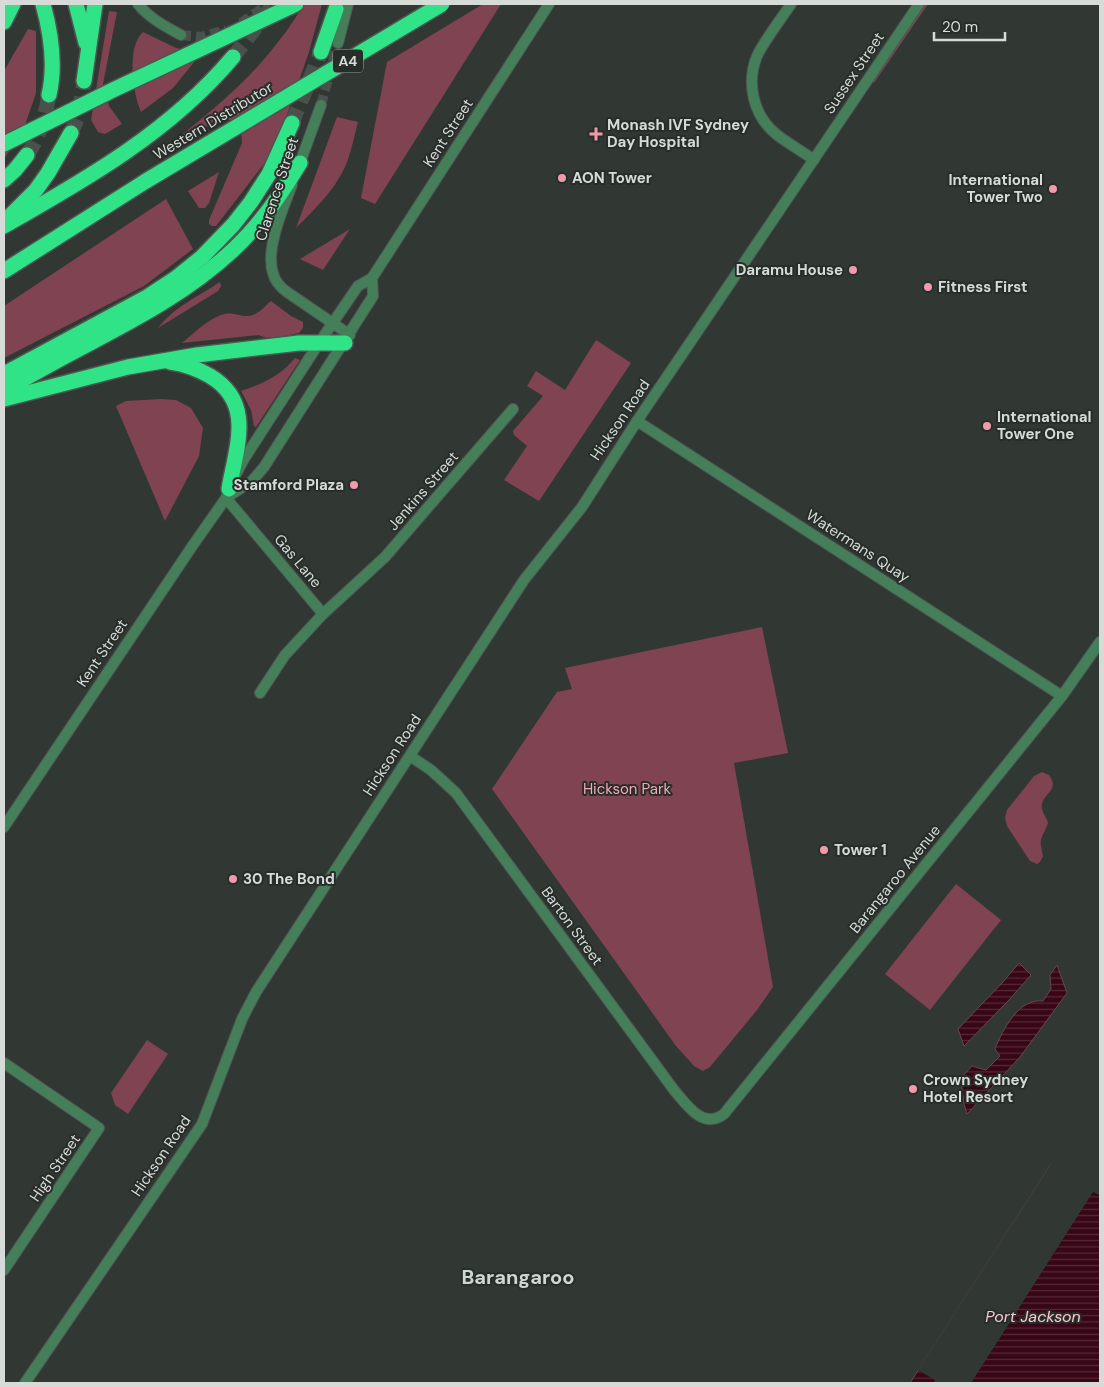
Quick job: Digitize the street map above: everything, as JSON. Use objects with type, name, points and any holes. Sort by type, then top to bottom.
[{"type":"highway","points":[[4,22],[13,4]]},
{"type":"highway","points":[[43,4],[52,46],[49,95]]},
{"type":"highway","points":[[76,4],[86,46],[86,65]]},
{"type":"highway","points":[[84,81],[95,4]]},
{"type":"highway","points":[[4,144],[296,4]]},
{"type":"highway","name":"Western Distributor","points":[[4,270],[146,181],[442,4]]},
{"type":"highway","points":[[321,52],[342,6]]},
{"type":"highway","points":[[4,226],[56,196],[136,145],[178,113],[215,78],[233,57]]},
{"type":"highway","points":[[4,374],[147,298],[195,263],[219,240],[251,202],[269,174],[292,123]]},
{"type":"highway","points":[[4,221],[36,190],[71,133]]},
{"type":"highway","points":[[4,180],[27,155]]},
{"type":"highway","points":[[4,390],[161,305],[202,277],[234,249],[268,212],[284,191],[300,163]]},
{"type":"highway","points":[[4,399],[86,376],[161,361],[298,343],[319,343],[347,339]]},
{"type":"highway","points":[[161,361],[180,363],[207,374],[224,387],[235,402],[239,414],[239,428],[228,494]]},
{"type":"street","points":[[138,4],[156,20],[182,35]]},
{"type":"street","name":"Kent Street","points":[[4,827],[228,494],[244,459],[332,323],[358,286],[372,278],[549,4]]},
{"type":"street","points":[[790,4],[757,56],[752,76],[752,92],[757,110],[765,124],[776,134],[814,160]]},
{"type":"street","name":"Sussex Street","points":[[814,160],[918,4]]},
{"type":"street","points":[[338,43],[342,6]]},
{"type":"street","name":"Clarence Street","points":[[321,105],[281,214],[273,248],[271,268],[276,281],[282,289],[332,323],[347,339]]},
{"type":"street","name":"Hickson Road","points":[[25,1383],[202,1124],[242,1019],[256,992],[524,580],[582,507],[636,420],[814,160]]},
{"type":"street","name":"Kent Street","points":[[228,494],[245,486],[260,472],[374,296],[372,278]]},
{"type":"street","name":"Jenkins Street","points":[[323,614],[385,557],[513,409]]},
{"type":"street","name":"Watermans Quay","points":[[636,420],[1062,696]]},
{"type":"street","name":"Gas Lane","points":[[228,494],[323,614]]},
{"type":"street","points":[[260,693],[285,656],[323,614]]},
{"type":"street","name":"Barangaroo Avenue","points":[[704,1119],[711,1121],[718,1119],[724,1114],[1062,696],[1100,642]]},
{"type":"street","name":"Barton Street","points":[[410,756],[431,770],[456,793],[654,1064],[685,1102],[704,1119]]},
{"type":"street","name":"High Street","points":[[4,1062],[99,1128],[4,1270]]},
{"type":"green space","points":[[305,4],[322,4],[309,52],[282,129],[267,160],[216,226],[212,226],[209,224],[209,220],[242,143],[241,131],[231,120],[215,121],[171,149],[169,145],[213,109],[254,71],[282,37]]},
{"type":"green space","points":[[483,4],[501,4],[375,204],[361,198],[387,62]]},
{"type":"green space","points":[[914,4],[928,4],[874,83],[866,77]]},
{"type":"green space","points":[[109,11],[117,12],[103,84],[109,106],[122,124],[105,134],[98,132],[91,120]]},
{"type":"green space","points":[[28,29],[36,31],[36,93],[24,128],[4,159],[4,71]]},
{"type":"green space","points":[[143,32],[174,47],[199,56],[173,88],[141,112],[134,83],[133,59],[134,48]]},
{"type":"green space","points":[[337,117],[358,122],[347,162],[329,192],[296,228]]},
{"type":"green space","points":[[219,172],[209,203],[205,208],[199,208],[188,191]]},
{"type":"green space","points":[[166,199],[193,249],[144,286],[4,358],[4,306]]},
{"type":"green space","points":[[350,229],[323,270],[300,259]]},
{"type":"green space","points":[[220,282],[221,286],[218,291],[158,328],[171,314],[187,302]]},
{"type":"green space","points":[[271,301],[291,316],[303,322],[303,328],[299,333],[273,338],[259,335],[182,343],[210,320],[228,313],[251,316]]},
{"type":"green space","points":[[596,340],[631,363],[539,501],[504,480],[527,446],[514,435],[513,431],[543,396],[527,386],[536,371],[565,390]]},
{"type":"green space","points":[[295,358],[300,360],[256,427],[254,426],[251,410],[241,391],[271,379]]},
{"type":"green space","points":[[176,400],[191,408],[203,428],[199,456],[165,521],[116,406],[126,401]]},
{"type":"green space","name":"Hickson Park","points":[[762,627],[788,753],[734,763],[773,987],[757,1010],[710,1067],[703,1071],[694,1066],[676,1046],[492,789],[557,692],[572,689],[565,668]]},
{"type":"green space","points":[[1042,772],[1049,775],[1053,784],[1042,804],[1042,809],[1048,823],[1041,838],[1043,856],[1037,864],[1030,861],[1007,826],[1005,818],[1007,810],[1034,776]]},
{"type":"green space","points":[[956,884],[1001,920],[930,1010],[885,974]]},
{"type":"green space","points":[[147,1040],[168,1054],[128,1114],[115,1105],[111,1093]]},
{"type":"water","points":[[1019,963],[1031,975],[964,1046],[958,1029]]},
{"type":"water","points":[[1057,965],[1067,993],[1020,1057],[967,1114],[961,1078],[972,1066],[986,1070],[1000,1056],[995,1049],[1007,1024],[1026,1004],[1034,1001],[1043,1001],[1051,989],[1050,975]]},
{"type":"water","name":"Port Jackson","points":[[1100,1088],[1100,1383],[910,1383]]},
{"type":"pier","points":[[1100,1086],[1100,1194],[1093,1192],[971,1383],[933,1383],[935,1380],[918,1370],[1051,1164],[1049,1162]]},
{"type":"tunnel","points":[[241,23],[269,4]]},
{"type":"tunnel","points":[[233,57],[274,4]]},
{"type":"tunnel","points":[[181,35],[201,37],[226,30]]},
{"type":"tunnel","points":[[321,105],[338,43]]},
{"type":"tunnel","points":[[292,123],[321,52]]},
{"type":"tunnel","points":[[71,133],[79,114],[84,81]]},
{"type":"tunnel","points":[[27,155],[41,126],[49,95]]},
{"type":"place","name":"Monash IVF Sydney Day Hospital","points":[[596,134]]},
{"type":"place","name":"AON Tower","points":[[562,178]]},
{"type":"place","name":"International Tower Two","points":[[1053,189]]},
{"type":"place","name":"Daramu House","points":[[853,270]]},
{"type":"place","name":"Fitness First","points":[[928,287]]},
{"type":"place","name":"International Tower One","points":[[987,426]]},
{"type":"place","name":"Stamford Plaza","points":[[354,485]]},
{"type":"place","name":"Tower 1","points":[[824,850]]},
{"type":"place","name":"30 The Bond","points":[[233,879]]},
{"type":"place","name":"Crown Sydney Hotel Resort","points":[[913,1089]]},
{"type":"district","name":"Barangaroo","points":[[518,1277]]}]
